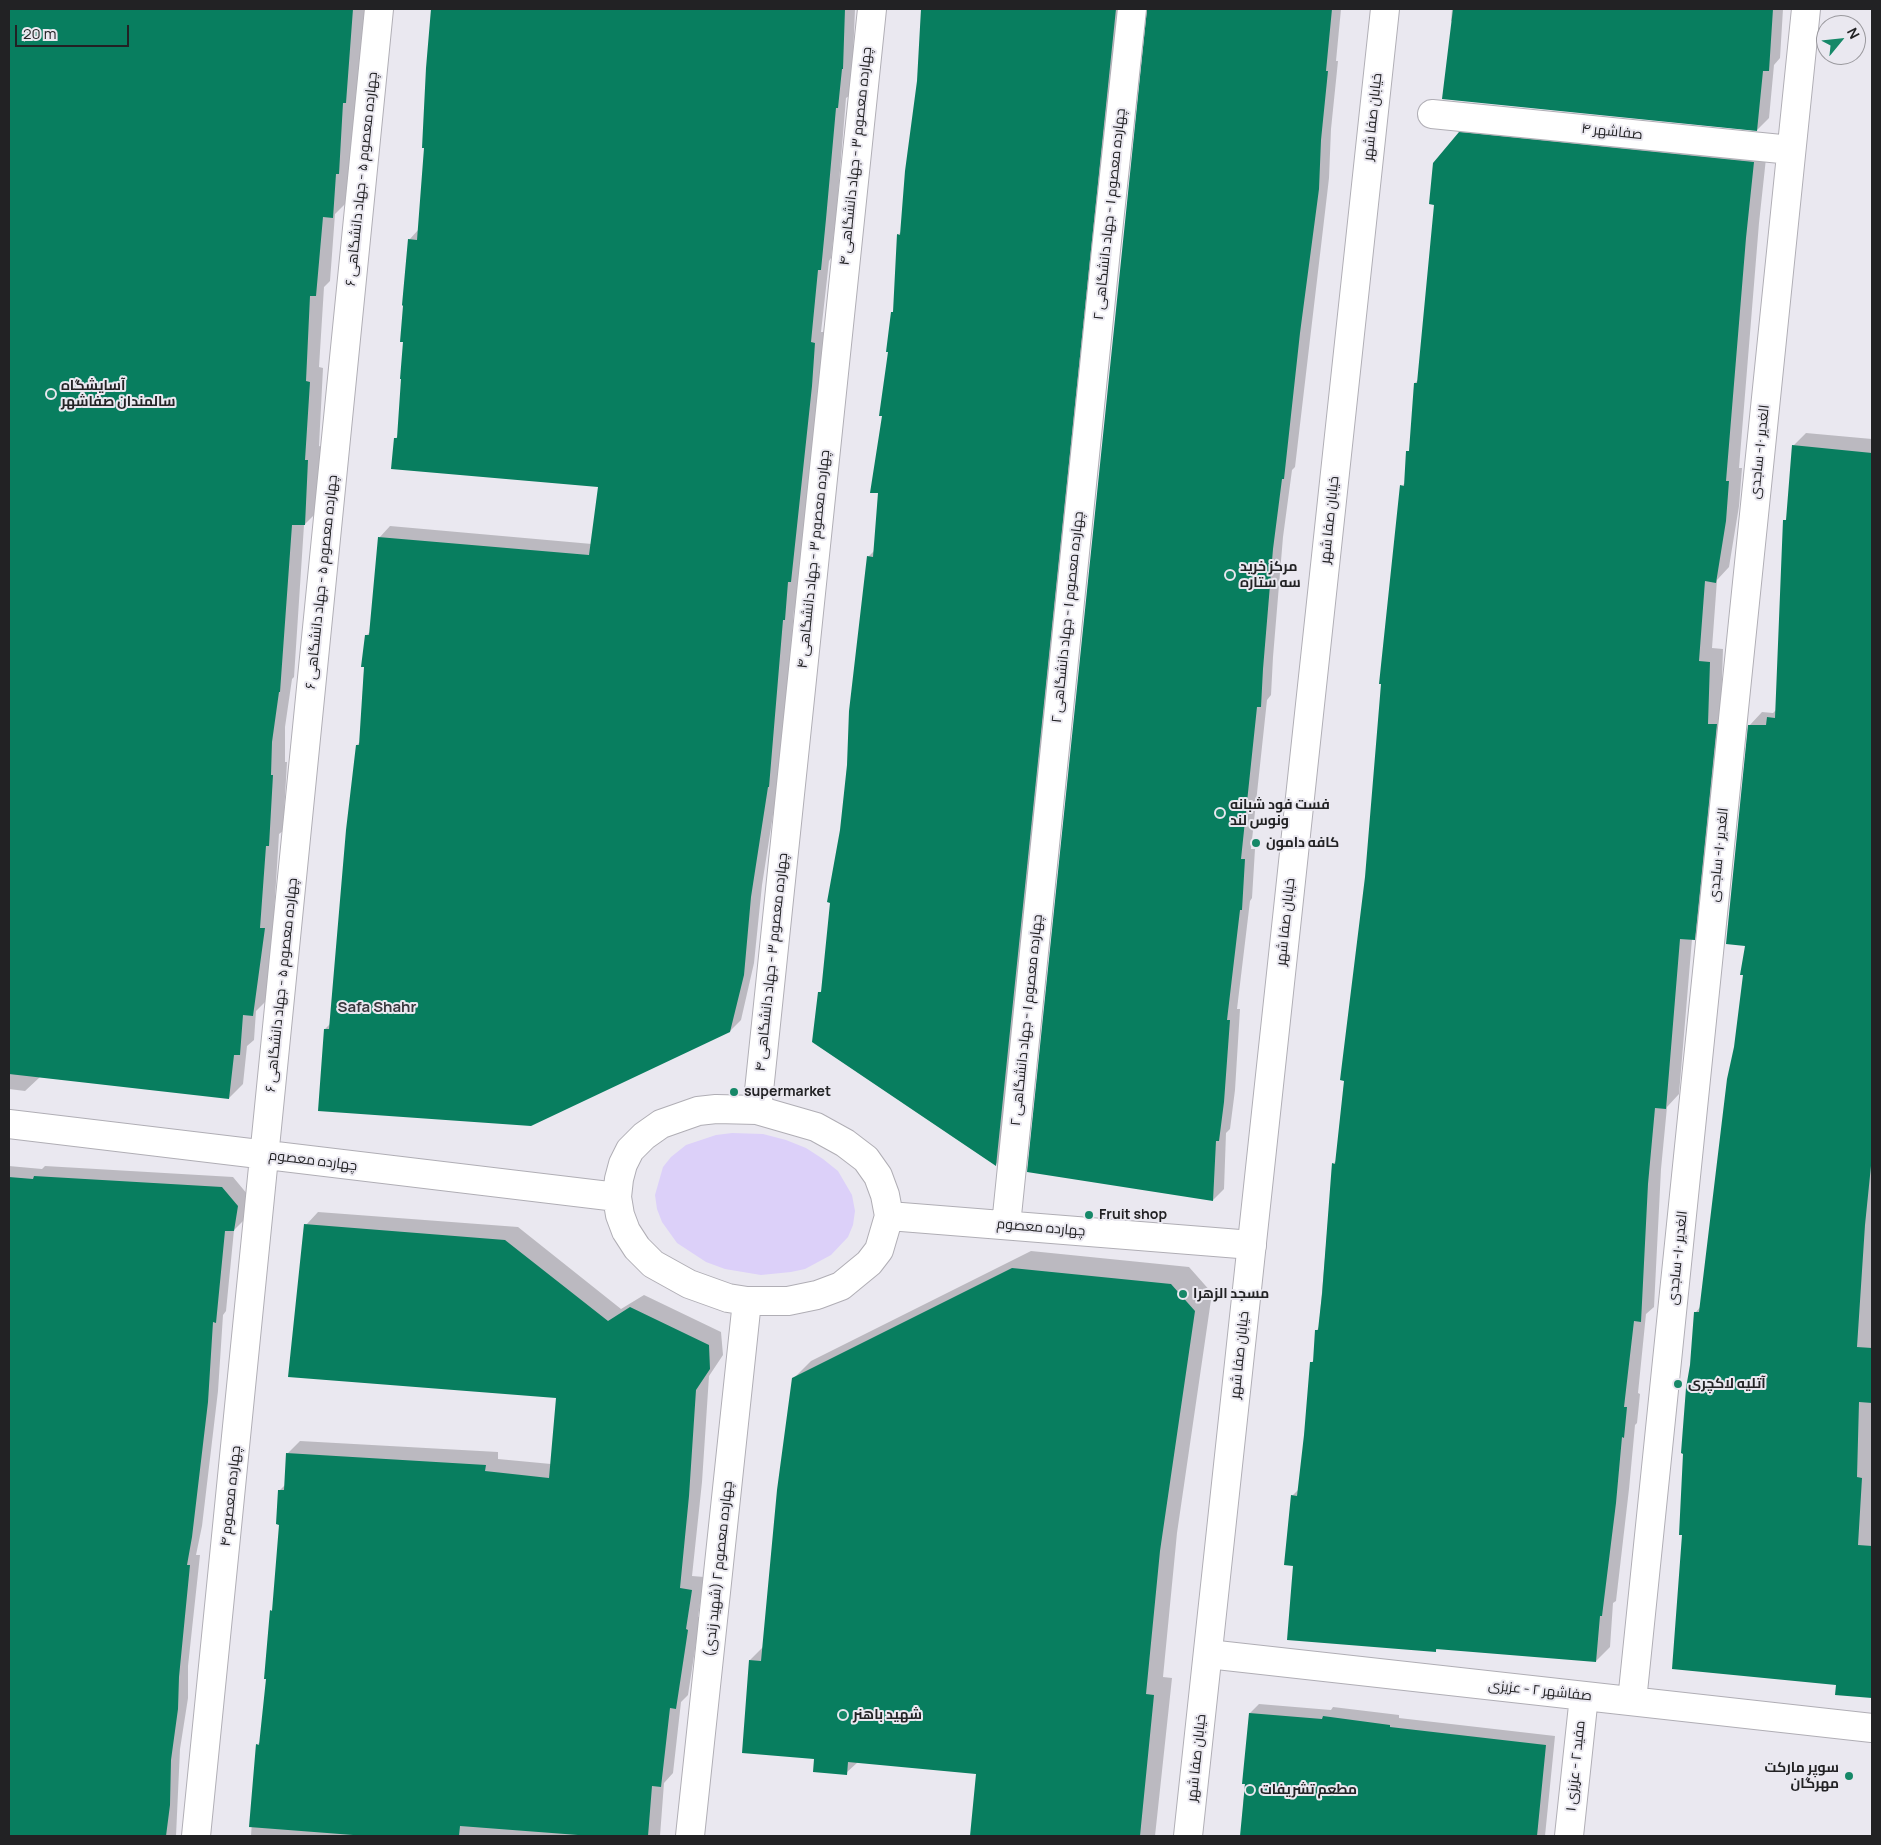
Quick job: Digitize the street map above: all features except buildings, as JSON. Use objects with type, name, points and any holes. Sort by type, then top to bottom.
[{"type":"street","name":"چهارده معصوم ۵ - جهاد دانشگاهی ۶","points":[[265,1155],[379,9]]},
{"type":"street","name":"چهارده معصوم ۳ - جهاد دانشگاهی ۴","points":[[757,1110],[872,9]]},
{"type":"street","name":"چهارده معصوم ۱ - جهاد دانشگاهی ۲","points":[[1006,1225],[1132,9]]},
{"type":"street","name":"خیابان صفا شهر","points":[[1188,1836],[1385,9]]},
{"type":"street","name":"الغدیر ۱۰- ساجدی","points":[[1632,1701],[1806,9]]},
{"type":"street","name":"صفاشهر ۴","points":[[1432,114],[1791,150]]},
{"type":"street","points":[[716,1109],[757,1110],[816,1127],[845,1143],[866,1159],[878,1176],[885,1195],[889,1216],[879,1250],[870,1263],[841,1286],[817,1296],[788,1302],[747,1301],[728,1298],[689,1284],[653,1264],[637,1248],[626,1231],[620,1215],[617,1197],[623,1164],[630,1150],[644,1136],[661,1124],[698,1111],[716,1109]]},
{"type":"street","name":"چهارده معصوم","points":[[9,1124],[617,1197]]},
{"type":"street","name":"چهارده معصوم ۴","points":[[196,1836],[265,1155]]},
{"type":"street","name":"چهارده معصوم","points":[[889,1216],[1252,1245]]},
{"type":"street","name":"چهارده معصوم ۲ (شهید زندی)","points":[[690,1836],[747,1301]]},
{"type":"street","name":"صفاشهر ۲ - عزیزی","points":[[1208,1654],[1872,1728]]},
{"type":"street","name":"مفید ۲ - عزیزی ۱","points":[[1568,1836],[1584,1696]]},
{"type":"shaded area","points":[[732,1133],[763,1134],[786,1140],[806,1148],[838,1171],[852,1195],[855,1211],[853,1225],[848,1237],[831,1255],[805,1269],[761,1275],[725,1269],[706,1262],[677,1243],[662,1222],[657,1209],[655,1195],[663,1167],[671,1157],[686,1145],[716,1135]]},
{"type":"place","name":"آسایشگاه سالمندان صفاشهر","points":[[51,394]]},
{"type":"place","name":"مرکز خرید سه ستاره","points":[[1230,575]]},
{"type":"place","name":"فست فود شبانه ونوس لند","points":[[1220,813]]},
{"type":"place","name":"کافه دامون","points":[[1256,843]]},
{"type":"place","name":"supermarket","points":[[734,1092]]},
{"type":"place","name":"Fruit shop","points":[[1089,1215]]},
{"type":"place","name":"مسجد الزهرا","points":[[1183,1294]]},
{"type":"place","name":"آتلیه لاکچری","points":[[1678,1384]]},
{"type":"place","name":"شهید باهنر","points":[[843,1715]]},
{"type":"place","name":"سوپر مارکت مهرگان","points":[[1849,1776]]},
{"type":"place","name":"مطعم تشريفات","points":[[1250,1790]]},
{"type":"district","name":"Safa Shahr","points":[[377,1008]]}]
